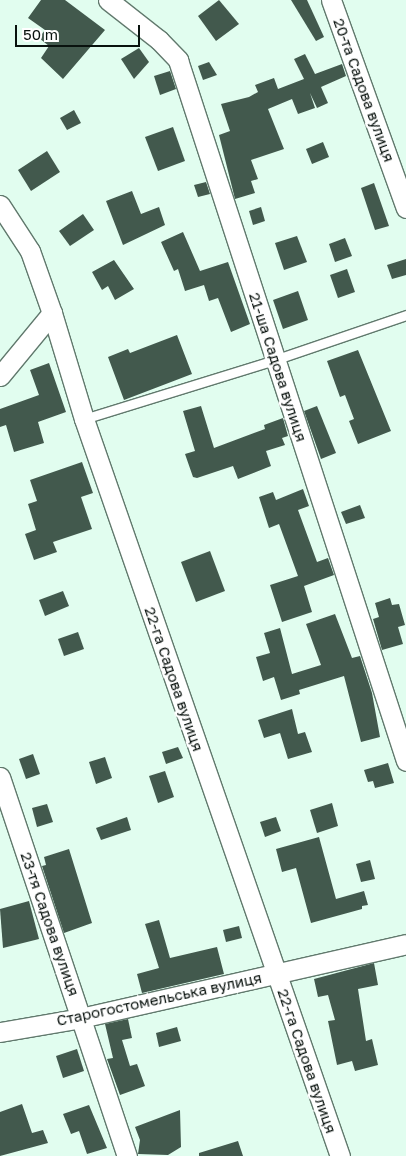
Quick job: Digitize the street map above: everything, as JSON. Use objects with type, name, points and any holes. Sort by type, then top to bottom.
[{"type":"street","name":"21-ша Садова вулиця","points":[[108,0],[159,40],[178,60],[406,761]]},
{"type":"street","name":"20-та Садова вулиця","points":[[331,0],[406,208]]},
{"type":"street","name":"22-га Садова вулиця","points":[[0,206],[30,251],[52,313],[84,419],[276,974],[294,1015],[340,1156]]},
{"type":"street","points":[[0,376],[52,313]]},
{"type":"street","name":"23-тя Садова вулиця","points":[[0,777],[127,1156]]},
{"type":"street","name":"Старогостомельська вулиця","points":[[0,1032],[82,1018],[406,944]]},
{"type":"lane","points":[[88,416],[87,418],[276,360],[406,315]]},
{"type":"building","points":[[41,0],[65,0],[105,30],[63,79],[41,58],[49,46],[39,38],[45,30],[28,18]]},
{"type":"building","points":[[219,0],[239,24],[216,41],[198,16]]},
{"type":"building","points":[[291,0],[307,0],[324,37],[316,41]]},
{"type":"building","points":[[139,48],[149,62],[134,79],[121,59]]},
{"type":"building","points":[[305,54],[315,74],[342,64],[346,76],[321,87],[328,103],[317,108],[310,93],[315,108],[298,114],[292,99],[268,109],[284,149],[251,160],[258,179],[251,181],[255,193],[235,199],[219,135],[230,131],[221,104],[249,97],[258,92],[255,85],[274,78],[278,89],[304,79],[294,59]]},
{"type":"building","points":[[209,62],[217,75],[203,80],[198,66]]},
{"type":"building","points":[[170,71],[176,89],[160,95],[154,76]]},
{"type":"building","points":[[74,110],[81,123],[67,130],[60,118]]},
{"type":"building","points":[[173,127],[185,161],[158,171],[145,137]]},
{"type":"building","points":[[323,142],[329,157],[312,164],[306,149]]},
{"type":"building","points":[[47,151],[60,172],[31,191],[18,170]]},
{"type":"building","points":[[206,182],[210,194],[198,197],[194,185]]},
{"type":"building","points":[[374,183],[389,226],[375,230],[361,188]]},
{"type":"building","points":[[132,191],[141,214],[159,207],[165,225],[123,245],[106,201]]},
{"type":"building","points":[[261,207],[265,221],[253,225],[249,211]]},
{"type":"building","points":[[83,214],[94,230],[70,246],[59,231]]},
{"type":"building","points":[[183,232],[200,271],[228,262],[250,324],[231,332],[218,298],[209,301],[204,285],[185,291],[178,269],[174,271],[161,242]]},
{"type":"building","points":[[297,236],[307,262],[284,270],[275,243]]},
{"type":"building","points":[[345,238],[352,256],[335,262],[329,244]]},
{"type":"building","points":[[406,259],[406,275],[392,279],[387,265]]},
{"type":"building","points":[[114,260],[134,289],[115,300],[108,286],[102,290],[92,272]]},
{"type":"building","points":[[347,269],[355,292],[338,298],[330,275]]},
{"type":"building","points":[[298,291],[308,320],[283,329],[273,300]]},
{"type":"building","points":[[177,335],[192,374],[124,400],[108,357],[128,349],[130,353]]},
{"type":"building","points":[[358,350],[391,431],[358,444],[349,421],[354,419],[345,395],[340,397],[327,361]]},
{"type":"building","points":[[49,363],[66,412],[38,422],[44,443],[14,452],[6,425],[0,427],[0,409],[39,395],[30,370]]},
{"type":"building","points":[[201,406],[214,448],[265,429],[264,425],[283,418],[288,436],[282,438],[285,445],[266,451],[271,466],[238,479],[233,466],[197,478],[193,477],[185,454],[195,451],[183,411]]},
{"type":"building","points":[[317,406],[336,453],[321,459],[304,411]]},
{"type":"building","points":[[82,462],[93,493],[81,497],[92,529],[53,542],[57,552],[34,560],[25,534],[36,530],[28,504],[37,501],[30,480]]},
{"type":"building","points":[[303,489],[309,506],[298,510],[317,562],[328,558],[334,575],[304,586],[312,612],[282,622],[270,585],[298,576],[279,524],[269,528],[259,497],[273,492],[276,500]]},
{"type":"building","points":[[360,505],[365,518],[346,524],[341,512]]},
{"type":"building","points":[[210,551],[225,591],[196,602],[181,562]]},
{"type":"building","points":[[63,591],[69,606],[45,616],[39,600]]},
{"type":"building","points":[[390,598],[392,605],[399,604],[405,625],[398,627],[403,644],[382,650],[373,619],[379,617],[375,603]]},
{"type":"building","points":[[335,614],[352,658],[360,656],[372,693],[380,737],[361,742],[344,676],[299,690],[300,694],[281,700],[274,677],[263,681],[256,657],[270,653],[264,633],[280,628],[292,674],[321,665],[306,624]]},
{"type":"building","points":[[78,632],[84,649],[64,656],[58,639]]},
{"type":"building","points":[[292,709],[298,734],[305,732],[312,752],[288,759],[280,733],[264,738],[258,720]]},
{"type":"building","points":[[178,747],[183,758],[166,764],[162,752]]},
{"type":"building","points":[[33,754],[40,774],[26,779],[19,759]]},
{"type":"building","points":[[105,757],[112,778],[96,784],[89,762]]},
{"type":"building","points":[[388,763],[394,783],[375,788],[373,781],[368,782],[364,770]]},
{"type":"building","points":[[165,771],[174,797],[158,803],[149,776]]},
{"type":"building","points":[[332,803],[338,826],[317,833],[310,810]]},
{"type":"building","points":[[47,804],[53,822],[37,827],[32,808]]},
{"type":"building","points":[[127,817],[131,830],[101,840],[96,828]]},
{"type":"building","points":[[276,817],[281,831],[265,837],[260,822]]},
{"type":"building","points":[[319,837],[336,899],[364,891],[368,905],[362,906],[362,909],[311,923],[296,868],[282,872],[276,849]]},
{"type":"building","points":[[69,849],[92,923],[64,933],[42,866],[46,865],[44,857]]},
{"type":"building","points":[[370,860],[375,879],[361,882],[356,864]]},
{"type":"building","points":[[29,901],[39,939],[3,948],[0,909]]},
{"type":"building","points":[[159,920],[170,958],[217,947],[224,974],[142,993],[137,974],[159,968],[145,924]]},
{"type":"building","points":[[239,926],[242,938],[226,942],[223,930]]},
{"type":"building","points":[[374,963],[378,985],[358,989],[366,1041],[372,1039],[378,1065],[355,1071],[352,1061],[337,1065],[328,1021],[335,1020],[328,995],[318,997],[314,979]]},
{"type":"building","points":[[128,1019],[132,1038],[122,1040],[130,1066],[137,1064],[145,1086],[120,1095],[107,1059],[113,1058],[105,1024]]},
{"type":"building","points":[[177,1027],[181,1041],[159,1047],[156,1033]]},
{"type":"building","points":[[77,1049],[84,1071],[63,1078],[56,1056]]},
{"type":"building","points":[[22,1104],[32,1133],[43,1130],[48,1143],[0,1156],[0,1112]]},
{"type":"building","points":[[89,1105],[107,1148],[87,1154],[79,1131],[71,1134],[63,1114]]},
{"type":"building","points":[[180,1110],[181,1147],[168,1155],[138,1154],[140,1140],[135,1127]]},
{"type":"building","points":[[238,1141],[243,1156],[199,1156],[199,1153]]}]
